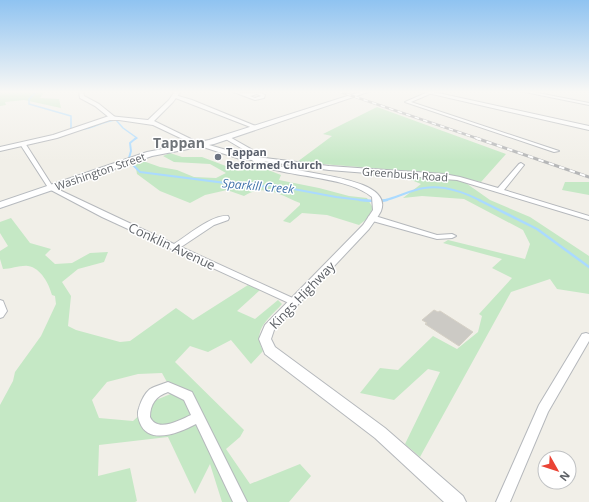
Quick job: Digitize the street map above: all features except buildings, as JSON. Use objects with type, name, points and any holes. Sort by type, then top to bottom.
[{"type":"main road","name":"Washington Street","points":[[0,205],[129,161],[165,150],[201,145],[294,114]]},
{"type":"street","points":[[108,114],[113,118]]},
{"type":"street","points":[[149,122],[157,114]]},
{"type":"street","points":[[223,114],[254,127]]},
{"type":"street","points":[[445,114],[556,151]]},
{"type":"street","points":[[527,114],[589,128]]},
{"type":"street","points":[[0,149],[70,132],[113,118]]},
{"type":"street","name":"Kings Highway","points":[[113,118],[149,122],[201,145],[243,157],[254,158],[257,162],[281,166],[352,184],[370,191],[376,196],[377,210],[359,235],[269,328],[265,338],[270,350],[380,433],[457,502]]},
{"type":"street","points":[[226,137],[254,153],[254,158]]},
{"type":"street","points":[[23,144],[51,188]]},
{"type":"street","name":"Greenbush Road","points":[[254,158],[281,166],[444,176],[473,182],[589,218]]},
{"type":"street","points":[[500,190],[521,165]]},
{"type":"street","name":"Conklin Avenue","points":[[51,188],[294,302]]},
{"type":"street","points":[[174,247],[211,223],[224,218]]},
{"type":"street","points":[[372,218],[437,237],[452,236]]},
{"type":"street","points":[[0,303],[2,311],[0,315]]},
{"type":"street","points":[[503,502],[543,409],[586,337]]},
{"type":"street","points":[[198,418],[179,427],[162,430],[151,427],[144,422],[143,416],[146,402],[155,392],[168,387],[188,396],[240,502]]},
{"type":"green space","points":[[362,114],[397,114],[506,154],[481,182],[447,174],[297,162],[332,136],[323,134]]},
{"type":"green space","points":[[170,153],[182,157],[202,157],[239,171],[253,164],[281,175],[279,180],[349,196],[367,198],[373,208],[368,218],[359,225],[327,215],[302,213],[290,223],[283,221],[300,205],[300,203],[265,190],[251,192],[244,196],[227,190],[205,195],[190,203],[160,191],[137,174],[135,163],[143,161],[160,167],[177,170],[194,177],[216,178],[226,173],[210,164],[174,162],[163,156]]},
{"type":"green space","points":[[370,172],[443,177],[463,181],[490,200],[530,217],[589,256],[589,294],[557,289],[550,279],[511,292],[420,457],[405,444],[440,372],[428,369],[394,400],[360,393],[380,368],[398,370],[433,336],[457,349],[478,332],[482,316],[479,314],[512,278],[492,268],[502,259],[443,243],[448,240],[525,259],[530,244],[523,230],[464,199],[422,196],[403,198],[421,184],[409,179],[367,175]]},
{"type":"green space","points":[[565,182],[589,182],[589,195],[562,190]]},
{"type":"green space","points":[[11,218],[30,243],[51,249],[45,255],[55,264],[72,263],[90,253],[108,252],[104,262],[78,269],[62,282],[71,296],[68,326],[76,330],[120,342],[130,341],[176,308],[193,320],[248,285],[260,290],[237,311],[255,319],[278,300],[282,304],[267,320],[260,331],[259,337],[263,351],[251,364],[231,340],[208,352],[190,346],[175,362],[244,430],[240,437],[226,449],[250,484],[300,464],[311,476],[289,502],[222,502],[210,464],[195,494],[168,437],[99,445],[98,476],[130,468],[137,501],[135,502],[0,502],[0,405],[13,381],[15,372],[41,336],[56,304],[55,296],[52,295],[44,277],[33,267],[25,266],[3,269],[0,259],[0,251],[8,246],[0,233],[0,222]],"holes":[[[162,373],[173,393],[156,400],[133,421],[99,418],[92,400],[107,382],[138,374]]]},
{"type":"waterway","name":"Sparkill Creek","points":[[65,114],[71,116],[71,129],[83,129],[104,122],[116,120],[123,128],[137,138],[135,139]]},
{"type":"waterway","name":"Sparkill Creek","points":[[136,138],[130,143],[131,151],[129,158],[132,164],[140,172],[257,187],[272,185],[336,197],[364,200]]},
{"type":"waterway","name":"Sparkill Creek","points":[[385,200],[419,189],[431,187],[446,188],[481,201]]},
{"type":"waterway","name":"Sparkill Creek","points":[[364,200],[374,201]]},
{"type":"waterway","name":"Sparkill Creek","points":[[364,200],[370,201]]},
{"type":"waterway","name":"Sparkill Creek","points":[[379,201],[385,200]]},
{"type":"waterway","name":"Sparkill Creek","points":[[481,201],[537,229],[589,267]]},
{"type":"railway","points":[[407,114],[479,139]]},
{"type":"railway","points":[[476,138],[589,177]]},
{"type":"place","name":"Tappan Reformed Church","points":[[218,157]]},
{"type":"district","name":"Tappan","points":[[179,142]]}]
